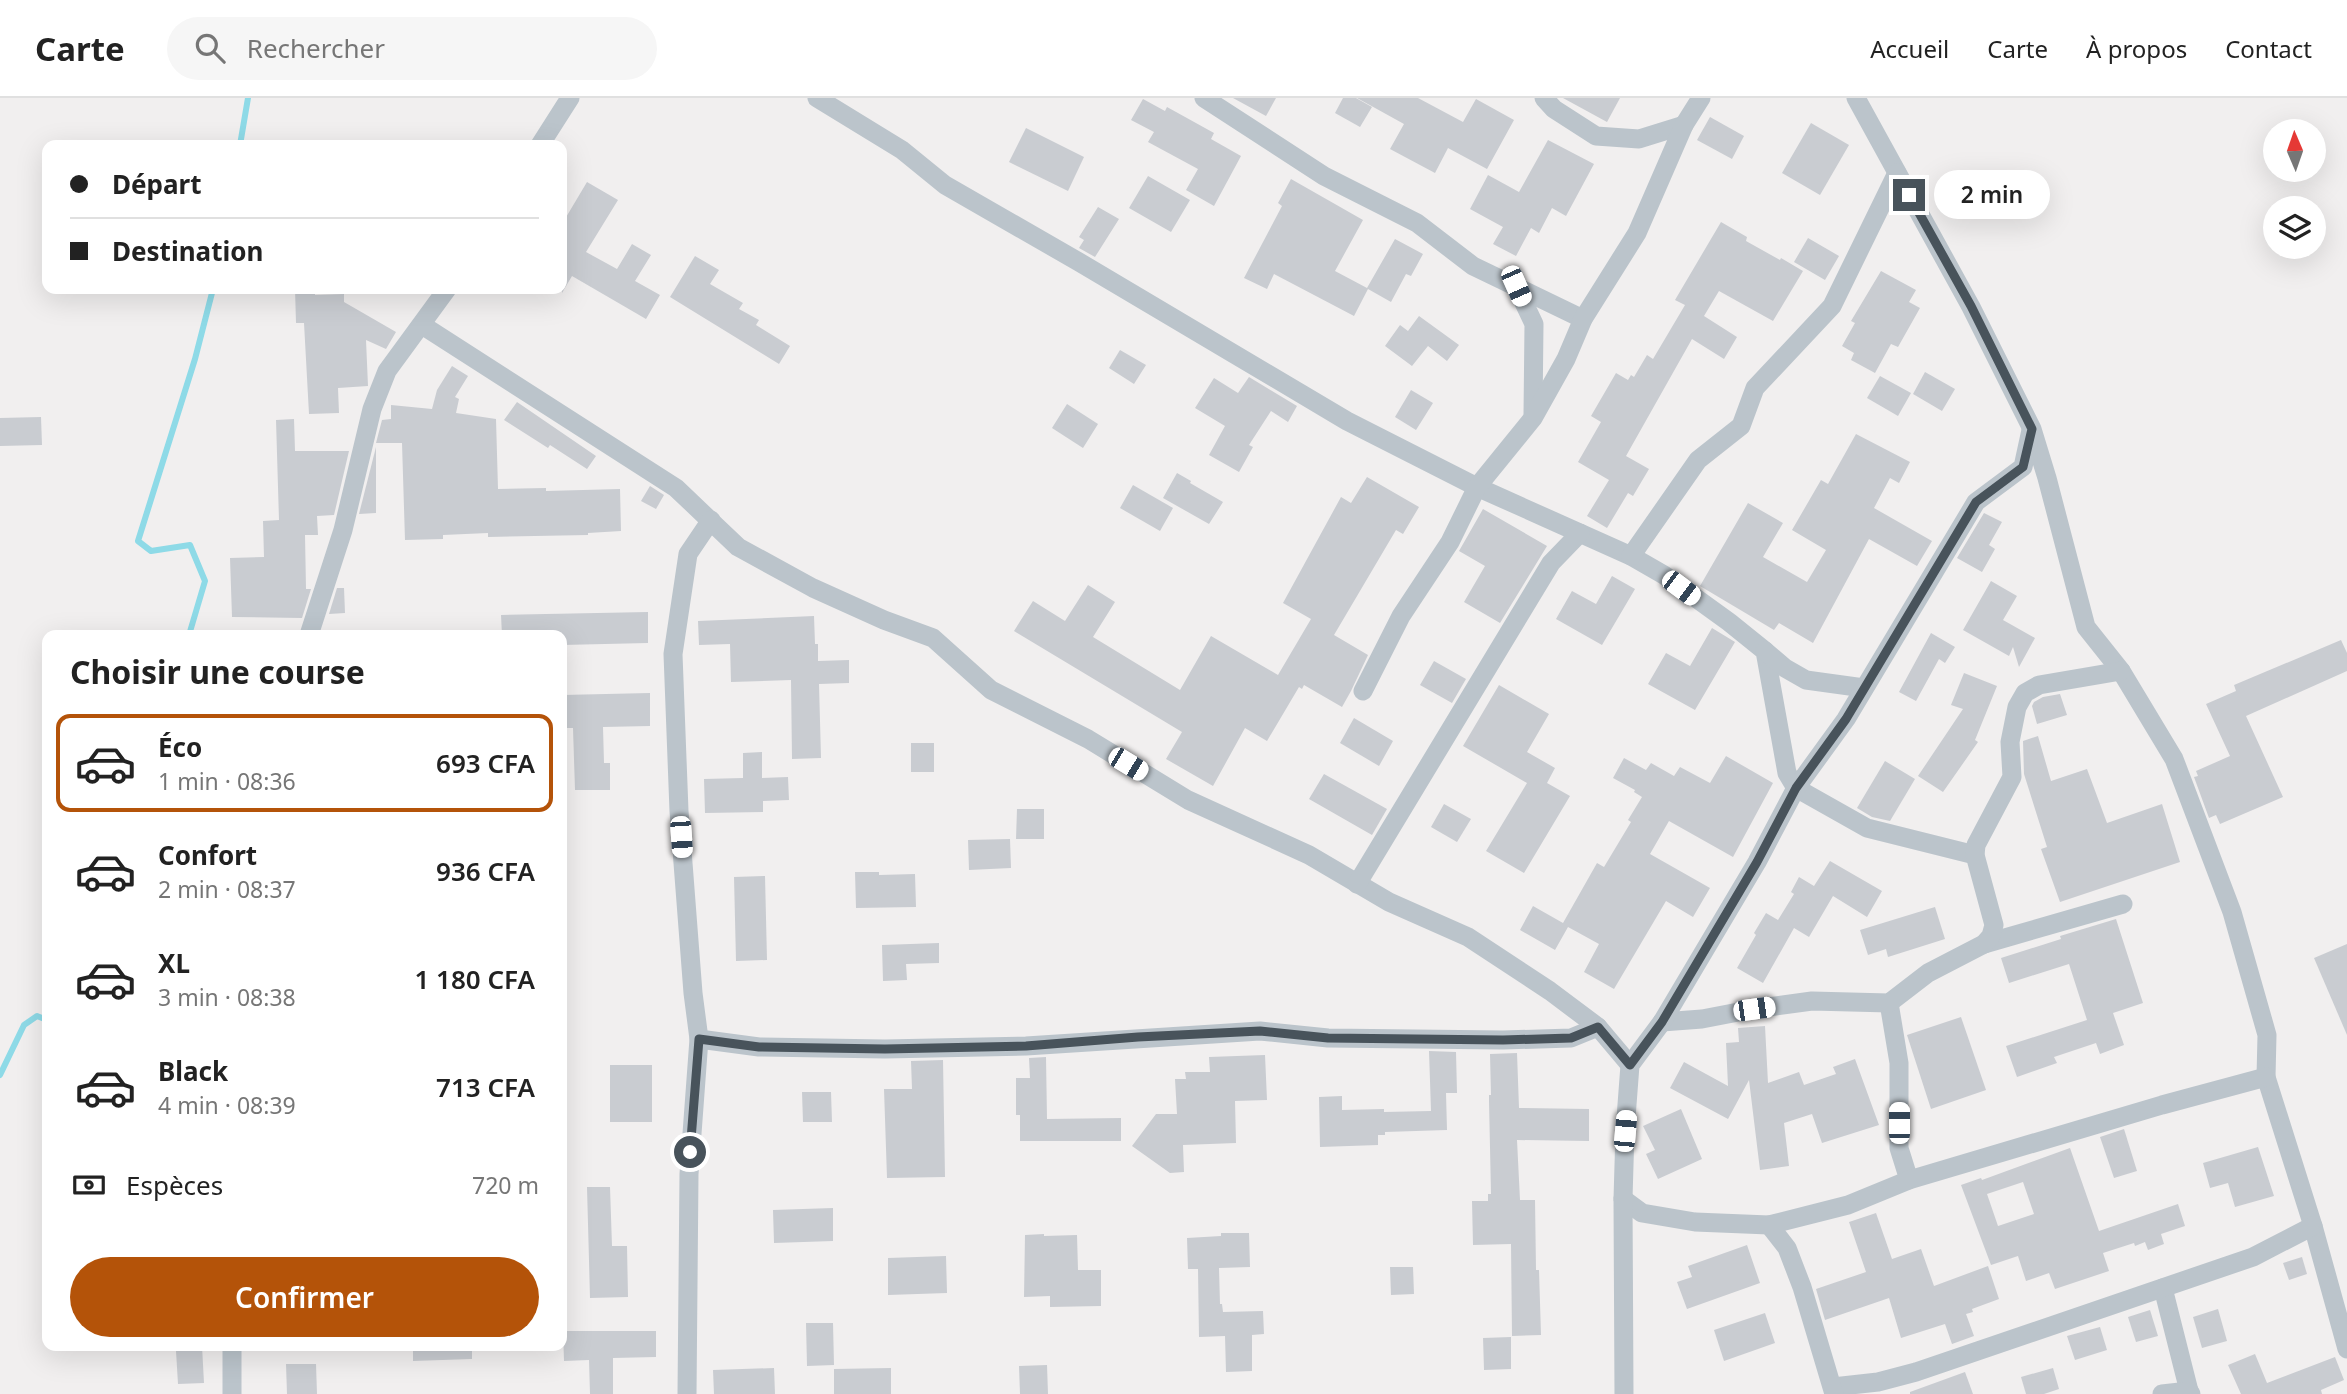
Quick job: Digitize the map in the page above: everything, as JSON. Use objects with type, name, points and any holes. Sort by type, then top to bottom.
[{"type":"street","points":[[543,140],[570,98]]},
{"type":"street","points":[[817,98],[902,150],[944,185],[1347,421],[1477,487],[1631,556],[1664,575],[1729,622],[1785,668],[1806,680],[1864,688]]},
{"type":"street","points":[[1204,98],[1324,176],[1416,223],[1474,266],[1583,319]]},
{"type":"street","points":[[1544,98],[1554,109],[1596,136],[1639,139],[1684,125]]},
{"type":"street","points":[[1684,125],[1686,98]]},
{"type":"street","points":[[1363,691],[1401,616],[1450,542],[1477,487],[1533,418],[1566,359],[1583,319],[1637,233],[1684,125],[1701,98]]},
{"type":"street","points":[[1856,98],[1971,306],[2032,429],[2086,627],[2121,671],[2174,759],[2232,912],[2267,1035],[2266,1077],[2313,1226],[2347,1349]]},
{"type":"street","points":[[1631,556],[1698,460],[1741,426],[1755,388],[1832,306],[1897,173]]},
{"type":"street","points":[[1516,286],[1534,324],[1533,418]]},
{"type":"street","points":[[311,630],[343,530],[372,409],[387,371],[444,294]]},
{"type":"street","points":[[422,325],[676,488],[738,547],[813,588],[884,620],[933,638],[991,690],[1088,739],[1188,800],[1309,855],[1389,902],[1468,937],[1550,991],[1598,1027],[1630,1065]]},
{"type":"street","points":[[1624,1394],[1623,1199],[1630,1065],[1662,1022],[1757,862],[1796,788],[1846,719],[1976,502],[2023,467],[2032,429]]},
{"type":"street","points":[[688,1394],[689,1163],[699,1039],[680,824],[673,654],[688,554],[711,520]]},
{"type":"street","points":[[1357,884],[1544,574],[1580,533]]},
{"type":"street","points":[[1765,651],[1787,772],[1796,788],[1867,828],[1975,855]]},
{"type":"street","points":[[1984,944],[1991,936],[1994,925],[1975,855],[1976,845],[2012,777],[2010,743],[2017,707],[2025,693],[2039,685],[2121,671]]},
{"type":"street","points":[[1662,1022],[1702,1019],[1812,1002],[1889,1003],[1928,974],[1984,944],[2123,904]]},
{"type":"street","points":[[1889,1003],[1899,1063],[1899,1148],[1909,1180]]},
{"type":"street","points":[[699,1039],[759,1047],[885,1049],[1026,1046],[1260,1031],[1328,1038],[1571,1038],[1598,1027]]},
{"type":"street","points":[[1623,1199],[1642,1213],[1695,1222],[1769,1225],[1848,1205],[1909,1180],[2266,1077]]},
{"type":"street","points":[[1769,1225],[1787,1248],[1834,1391],[1916,1372],[2253,1257],[2313,1226]]},
{"type":"street","points":[[2162,1394],[2190,1392],[2163,1288]]},
{"type":"street","points":[[232,1351],[232,1394]]},
{"type":"building","points":[[1233,98],[1276,98],[1266,116]]},
{"type":"building","points":[[1343,98],[1356,98],[1372,107],[1360,127],[1335,113]]},
{"type":"building","points":[[1357,98],[1418,98],[1463,122],[1476,99],[1514,120],[1487,169],[1448,148],[1435,173],[1390,149],[1404,124]]},
{"type":"building","points":[[1563,98],[1620,98],[1607,122]]},
{"type":"building","points":[[1143,99],[1165,111],[1167,107],[1214,133],[1211,139],[1241,156],[1214,206],[1186,190],[1198,169],[1148,142],[1154,132],[1131,120]]},
{"type":"building","points":[[1710,117],[1744,136],[1732,159],[1697,140]]},
{"type":"building","points":[[1811,123],[1849,145],[1820,195],[1782,173]]},
{"type":"building","points":[[1026,128],[1084,157],[1068,191],[1009,162]]},
{"type":"building","points":[[1548,140],[1594,164],[1566,216],[1552,208],[1539,233],[1531,228],[1516,256],[1493,244],[1503,227],[1470,209],[1488,175],[1519,192]]},
{"type":"building","points":[[1148,176],[1190,200],[1171,232],[1129,208]]},
{"type":"building","points":[[1291,179],[1363,220],[1335,271],[1367,288],[1395,239],[1423,254],[1411,276],[1406,274],[1391,302],[1368,289],[1354,316],[1274,274],[1267,289],[1244,278],[1282,206],[1278,203]]},
{"type":"building","points":[[587,182],[618,200],[586,252],[617,269],[632,244],[651,255],[635,281],[660,295],[646,319],[572,276],[567,284],[567,216]]},
{"type":"building","points":[[1098,207],[1119,219],[1095,257],[1079,248],[1084,240],[1079,237]]},
{"type":"building","points":[[1721,222],[1747,237],[1746,241],[1803,271],[1773,321],[1719,291],[1704,316],[1737,337],[1724,359],[1692,339],[1626,456],[1649,469],[1633,496],[1628,493],[1607,528],[1587,516],[1609,480],[1578,462],[1601,422],[1591,416],[1616,373],[1628,380],[1631,375],[1634,377],[1647,355],[1653,359],[1685,305],[1675,300]]},
{"type":"building","points":[[1808,238],[1839,256],[1825,280],[1794,262]]},
{"type":"building","points":[[695,256],[719,270],[710,284],[743,303],[739,309],[759,320],[756,325],[790,346],[779,364],[670,297]]},
{"type":"building","points":[[1881,271],[1916,290],[1909,302],[1920,308],[1898,347],[1891,344],[1875,373],[1851,360],[1854,353],[1842,346],[1855,323],[1851,321]]},
{"type":"building","points":[[295,294],[344,294],[344,302],[396,332],[386,349],[366,340],[368,386],[338,388],[339,413],[309,414],[304,323],[296,323]]},
{"type":"building","points":[[1419,316],[1459,345],[1447,361],[1428,346],[1412,366],[1385,346],[1400,325],[1408,331]]},
{"type":"building","points":[[1120,350],[1146,365],[1134,384],[1109,368]]},
{"type":"building","points":[[452,366],[468,376],[455,397],[459,399],[456,413],[496,419],[498,489],[620,489],[621,531],[588,535],[488,537],[488,533],[443,535],[443,539],[405,540],[402,443],[376,443],[382,420],[391,419],[391,405],[432,409],[437,390]]},
{"type":"building","points":[[1925,372],[1955,389],[1942,411],[1913,394]]},
{"type":"building","points":[[1880,376],[1911,393],[1898,416],[1867,398]]},
{"type":"building","points":[[1249,377],[1297,406],[1288,422],[1271,411],[1249,445],[1253,447],[1239,472],[1209,455],[1225,426],[1195,408],[1214,378],[1238,393]]},
{"type":"building","points":[[1411,390],[1433,403],[1416,430],[1395,417]]},
{"type":"building","points":[[517,402],[596,456],[587,469],[504,420]]},
{"type":"building","points":[[1067,404],[1098,424],[1083,448],[1052,428]]},
{"type":"building","points":[[41,417],[42,445],[0,446],[0,418]]},
{"type":"building","points":[[294,419],[295,451],[349,451],[334,515],[317,516],[318,535],[305,535],[306,589],[311,589],[302,618],[232,617],[230,558],[264,557],[263,521],[279,520],[276,420]]},
{"type":"building","points":[[1856,434],[1910,462],[1899,483],[1890,478],[1874,508],[1932,541],[1917,566],[1869,539],[1813,643],[1779,623],[1774,630],[1700,586],[1748,503],[1783,523],[1763,557],[1807,582],[1826,550],[1792,530],[1821,480],[1828,484]]},
{"type":"building","points":[[376,447],[376,513],[359,514]]},
{"type":"building","points":[[1177,473],[1223,502],[1209,524],[1163,498]]},
{"type":"building","points":[[1367,477],[1419,507],[1403,534],[1396,530],[1334,635],[1368,655],[1351,691],[1342,707],[1304,685],[1302,689],[1299,687],[1267,741],[1245,728],[1213,786],[1166,759],[1182,732],[1014,631],[1033,601],[1065,621],[1088,585],[1115,602],[1093,637],[1180,690],[1211,636],[1278,675],[1311,619],[1283,603],[1341,497],[1351,503]]},
{"type":"building","points":[[1133,485],[1173,508],[1160,531],[1120,508]]},
{"type":"building","points":[[650,486],[664,495],[656,509],[641,501]]},
{"type":"building","points":[[1483,509],[1547,546],[1500,623],[1464,602],[1485,566],[1459,551]]},
{"type":"building","points":[[1984,513],[2002,522],[1989,545],[1995,549],[1982,572],[1957,558]]},
{"type":"building","points":[[1612,576],[1635,589],[1602,645],[1556,619],[1572,591],[1596,604]]},
{"type":"building","points":[[1991,581],[2017,596],[2003,620],[2035,638],[2019,667],[2013,647],[2009,656],[1963,630]]},
{"type":"building","points":[[337,588],[344,588],[345,613],[329,614]]},
{"type":"building","points":[[648,612],[648,643],[567,645],[567,630],[502,630],[501,615]]},
{"type":"building","points":[[814,616],[818,661],[849,660],[849,683],[819,684],[821,758],[792,759],[791,680],[731,682],[730,644],[699,645],[698,621]]},
{"type":"building","points":[[1712,628],[1735,642],[1695,710],[1648,684],[1666,653],[1690,666]]},
{"type":"building","points":[[1931,633],[1955,647],[1945,663],[1939,659],[1916,701],[1899,692]]},
{"type":"building","points":[[2341,640],[2347,653],[2347,671],[2246,716],[2283,797],[2220,824],[2216,815],[2209,818],[2194,777],[2198,776],[2196,771],[2230,756],[2206,704],[2236,691],[2234,685]]},
{"type":"building","points":[[1434,661],[1466,679],[1452,703],[1420,685]]},
{"type":"building","points":[[1964,673],[1997,686],[1975,740],[1978,742],[1943,792],[1918,776],[1963,709],[1951,705]]},
{"type":"building","points":[[1499,685],[1549,714],[1527,752],[1555,768],[1547,783],[1570,796],[1524,873],[1486,851],[1527,783],[1463,746]]},
{"type":"building","points":[[650,693],[650,726],[603,727],[604,763],[610,763],[610,790],[575,790],[573,728],[567,728],[567,695]]},
{"type":"building","points":[[2060,694],[2067,715],[2037,724],[2032,706],[2034,702],[2043,697]]},
{"type":"building","points":[[1354,718],[1393,741],[1379,766],[1340,743]]},
{"type":"building","points":[[2038,736],[2051,781],[2087,769],[2107,823],[2162,804],[2180,862],[2060,902],[2041,849],[2047,847],[2024,774],[2023,741]]},
{"type":"building","points":[[911,743],[934,743],[934,772],[911,772]]},
{"type":"building","points":[[762,752],[762,778],[788,777],[789,800],[763,801],[763,812],[705,813],[704,779],[743,778],[743,753]]},
{"type":"building","points":[[1726,756],[1773,783],[1733,857],[1669,821],[1650,854],[1710,888],[1693,917],[1666,901],[1614,989],[1584,972],[1599,944],[1568,927],[1555,950],[1520,930],[1533,906],[1563,923],[1597,863],[1604,867],[1631,822],[1628,820],[1642,797],[1613,778],[1624,758],[1646,770],[1651,763],[1674,776],[1680,767],[1710,783]]},
{"type":"building","points":[[1885,761],[1915,779],[1890,821],[1872,817],[1857,808]]},
{"type":"building","points":[[1324,774],[1387,809],[1372,835],[1309,799]]},
{"type":"building","points":[[1444,804],[1471,819],[1457,842],[1431,827]]},
{"type":"building","points":[[1017,809],[1044,809],[1044,839],[1016,839]]},
{"type":"building","points":[[1010,839],[1011,868],[969,870],[968,840]]},
{"type":"building","points":[[1830,861],[1882,891],[1867,917],[1833,896],[1809,937],[1794,928],[1763,983],[1737,968],[1766,913],[1778,920],[1794,894],[1791,892],[1799,877],[1814,886]]},
{"type":"building","points":[[855,872],[879,872],[879,875],[915,874],[916,907],[856,908]]},
{"type":"building","points":[[765,876],[767,960],[736,961],[734,877]]},
{"type":"building","points":[[1935,907],[1945,939],[1888,957],[1886,949],[1868,955],[1860,930]]},
{"type":"building","points":[[2116,919],[2143,1003],[2113,1013],[2124,1045],[2100,1054],[2096,1043],[2054,1057],[2057,1063],[2017,1077],[2006,1046],[2087,1020],[2069,964],[2009,983],[2001,958]]},
{"type":"building","points":[[939,943],[939,963],[906,964],[907,980],[883,981],[882,945]]},
{"type":"building","points":[[2347,944],[2347,1035],[2314,958]]},
{"type":"building","points":[[1961,1017],[1986,1090],[1931,1109],[1907,1035]]},
{"type":"building","points":[[1765,1026],[1768,1083],[1799,1072],[1804,1085],[1836,1074],[1833,1067],[1855,1059],[1879,1125],[1822,1143],[1812,1114],[1784,1123],[1789,1166],[1760,1170],[1749,1080],[1728,1119],[1670,1088],[1684,1062],[1728,1086],[1726,1043],[1739,1042],[1738,1028]]},
{"type":"building","points":[[1429,1051],[1456,1052],[1457,1093],[1446,1093],[1447,1130],[1385,1132],[1385,1135],[1378,1135],[1378,1145],[1320,1147],[1319,1097],[1342,1096],[1342,1110],[1431,1111]]},
{"type":"building","points":[[1517,1053],[1519,1108],[1589,1109],[1589,1141],[1517,1140],[1520,1200],[1535,1200],[1536,1270],[1539,1270],[1541,1335],[1512,1336],[1511,1244],[1473,1245],[1472,1201],[1488,1201],[1488,1194],[1491,1194],[1490,1054]]},
{"type":"building","points":[[1265,1055],[1267,1100],[1235,1101],[1236,1143],[1183,1145],[1184,1172],[1170,1173],[1132,1146],[1156,1114],[1177,1114],[1175,1079],[1186,1079],[1185,1072],[1210,1072],[1209,1057]]},
{"type":"building","points":[[1046,1057],[1047,1119],[1121,1118],[1121,1141],[1020,1141],[1020,1115],[1016,1115],[1016,1078],[1030,1078],[1029,1058]]},
{"type":"building","points":[[943,1060],[945,1177],[887,1178],[884,1089],[912,1089],[911,1061]]},
{"type":"building","points":[[610,1065],[652,1065],[652,1122],[610,1122]]},
{"type":"building","points":[[802,1092],[831,1092],[832,1122],[803,1122]]},
{"type":"building","points":[[1681,1109],[1702,1159],[1658,1179],[1646,1154],[1655,1150],[1643,1126]]},
{"type":"building","points":[[2124,1129],[2137,1171],[2114,1178],[2100,1137]]},
{"type":"building","points":[[2258,1147],[2274,1196],[2235,1207],[2228,1183],[2210,1188],[2203,1163]]},
{"type":"building","points":[[2070,1148],[2099,1231],[2178,1204],[2185,1226],[2161,1234],[2164,1244],[2148,1250],[2145,1242],[2103,1253],[2109,1271],[2055,1289],[2049,1273],[2026,1281],[2018,1256],[1991,1265],[1961,1185],[1981,1178],[1982,1180]],"holes":[[[2023,1182],[2034,1214],[1998,1226],[1987,1194]]]},
{"type":"building","points":[[587,1187],[610,1187],[612,1246],[627,1246],[628,1297],[590,1298]]},
{"type":"building","points":[[833,1208],[833,1241],[774,1243],[773,1210]]},
{"type":"building","points":[[1876,1213],[1892,1259],[1921,1249],[1934,1286],[1988,1266],[1999,1299],[1966,1314],[1974,1336],[1952,1344],[1945,1324],[1901,1338],[1889,1298],[1825,1320],[1816,1289],[1866,1272],[1849,1222]]},
{"type":"building","points":[[1221,1233],[1249,1233],[1250,1267],[1219,1268],[1220,1304],[1223,1312],[1263,1311],[1264,1334],[1252,1335],[1252,1371],[1226,1372],[1225,1336],[1199,1337],[1198,1269],[1188,1269],[1187,1238],[1221,1236]]},
{"type":"building","points":[[1025,1235],[1077,1235],[1078,1270],[1101,1270],[1101,1306],[1050,1307],[1050,1296],[1024,1297]]},
{"type":"building","points":[[1747,1245],[1760,1283],[1687,1309],[1677,1282],[1692,1277],[1688,1266]]},
{"type":"building","points":[[946,1256],[947,1293],[888,1295],[888,1258]]},
{"type":"building","points":[[2302,1257],[2307,1274],[2289,1280],[2283,1263]]},
{"type":"building","points":[[1390,1267],[1413,1267],[1414,1294],[1391,1295]]},
{"type":"building","points":[[2218,1309],[2227,1341],[2202,1348],[2193,1317]]},
{"type":"building","points":[[2150,1310],[2158,1336],[2136,1342],[2128,1317]]},
{"type":"building","points":[[1765,1313],[1775,1343],[1724,1361],[1714,1330]]},
{"type":"building","points":[[806,1323],[833,1323],[834,1365],[807,1366]]},
{"type":"building","points":[[2100,1327],[2107,1350],[2075,1360],[2067,1336]]},
{"type":"building","points":[[567,1331],[656,1331],[656,1357],[613,1358],[613,1394],[590,1394],[589,1360],[564,1361]]},
{"type":"building","points":[[1511,1337],[1511,1369],[1484,1370],[1483,1338]]},
{"type":"building","points":[[176,1351],[202,1351],[204,1383],[178,1384]]},
{"type":"building","points":[[413,1351],[472,1351],[472,1359],[413,1361]]},
{"type":"building","points":[[2255,1354],[2267,1383],[2335,1357],[2344,1380],[2321,1390],[2322,1394],[2241,1394],[2228,1365]]},
{"type":"building","points":[[286,1364],[316,1364],[317,1394],[287,1394]]},
{"type":"building","points":[[1047,1365],[1048,1394],[1020,1394],[1019,1366]]},
{"type":"building","points":[[774,1368],[775,1394],[714,1394],[713,1370]]},
{"type":"building","points":[[891,1368],[891,1394],[834,1394],[834,1369]]},
{"type":"building","points":[[2053,1368],[2059,1389],[2044,1394],[2026,1394],[2021,1377]]},
{"type":"building","points":[[1965,1372],[1973,1394],[1910,1394],[1910,1392]]},
{"type":"waterway","points":[[241,140],[248,98]]},
{"type":"waterway","points":[[190,630],[205,581],[190,545],[151,551],[138,541],[195,359],[212,294]]},
{"type":"waterway","points":[[0,1075],[24,1025],[37,1016],[42,1018]]},
{"type":"route","points":[[690,1152],[699,1039],[759,1047],[885,1049],[1026,1046],[1260,1031],[1328,1038],[1571,1038],[1598,1027],[1630,1065],[1662,1022],[1757,862],[1796,788],[1846,719],[1976,502],[2023,467],[2032,429],[1971,306],[1909,195]]}]
